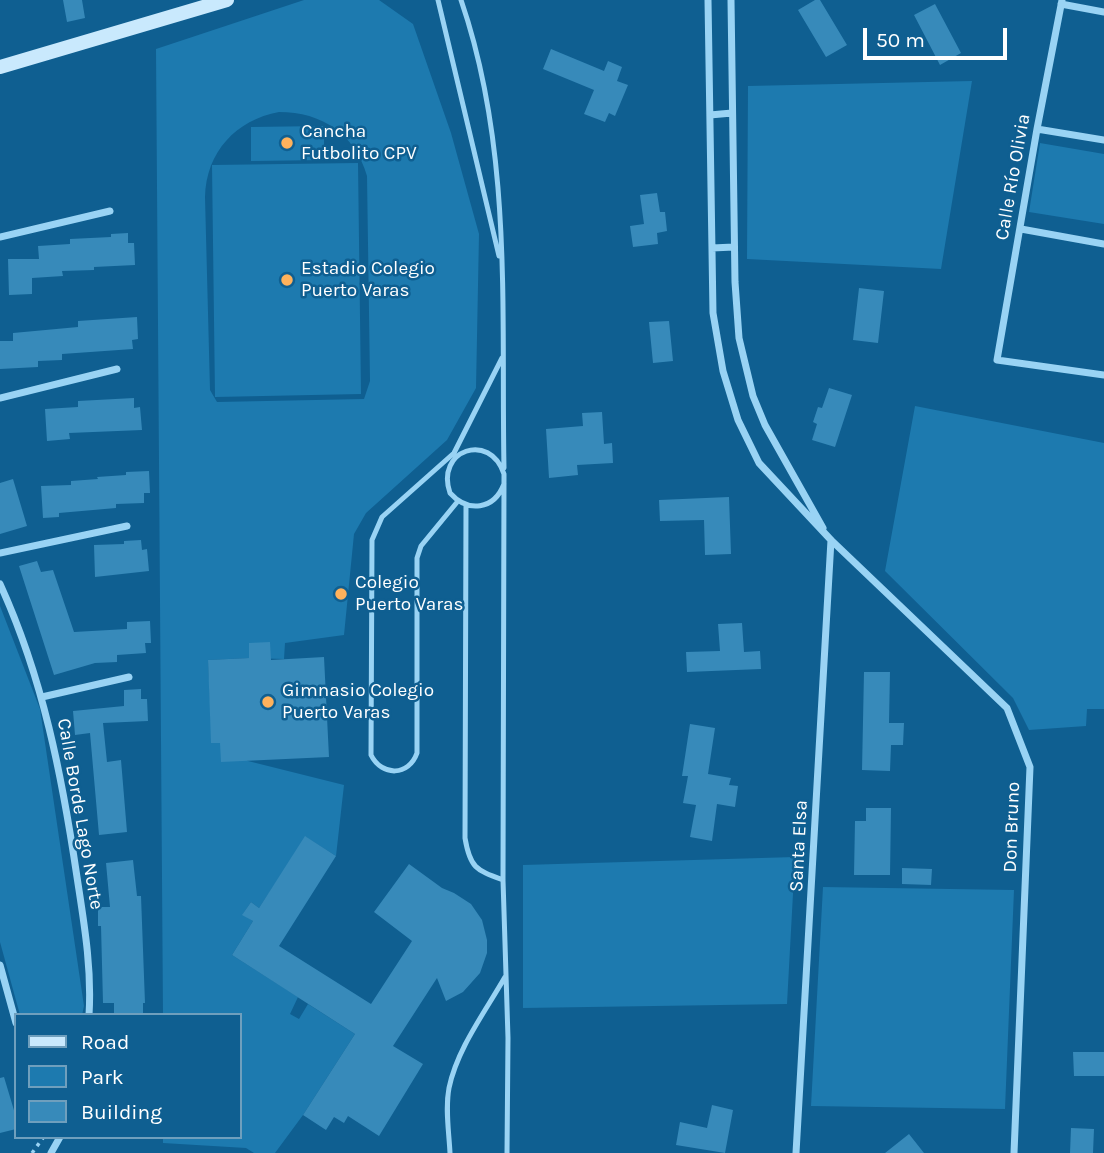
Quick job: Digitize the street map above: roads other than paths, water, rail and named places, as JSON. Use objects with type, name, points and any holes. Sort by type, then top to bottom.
[{"type":"street","points":[[0,67],[227,0]]},
{"type":"street","points":[[708,0],[713,313],[723,371],[738,420],[759,463],[831,540]]},
{"type":"street","points":[[731,0],[734,247],[739,338],[753,396],[779,453],[831,540]]},
{"type":"street","points":[[1061,2],[1104,12]]},
{"type":"street","name":"Calle Río Olivia","points":[[1061,2],[997,360],[1104,375]]},
{"type":"street","points":[[710,115],[732,113]]},
{"type":"street","points":[[1037,129],[1104,140]]},
{"type":"street","points":[[0,237],[110,211]]},
{"type":"street","points":[[1021,229],[1104,244]]},
{"type":"street","points":[[712,248],[734,247]]},
{"type":"street","points":[[0,398],[117,369]]},
{"type":"street","points":[[0,553],[127,526]]},
{"type":"street","name":"Santa Elsa","points":[[796,1153],[831,540]]},
{"type":"street","name":"Don Bruno","points":[[831,540],[1007,708],[1030,767],[1014,1153]]},
{"type":"street","name":"Calle Borde Lago Norte","points":[[0,584],[27,649],[42,697],[67,808],[87,941],[89,1013]]},
{"type":"street","points":[[42,697],[129,677]]},
{"type":"street","points":[[0,965],[14,1016]]},
{"type":"lane","points":[[432,0],[439,3],[501,265]]},
{"type":"lane","points":[[461,0],[477,53],[494,137],[499,179],[504,474],[503,880],[507,1153]]},
{"type":"lane","points":[[502,358],[454,453],[447,473],[447,483],[450,493],[457,501],[466,506],[479,507],[488,504],[504,484]]},
{"type":"lane","points":[[453,460],[466,451],[484,451],[493,455],[504,474]]},
{"type":"lane","points":[[454,453],[382,517],[372,540],[371,755],[379,767],[386,771],[394,772],[409,766],[417,753],[417,558],[422,545],[457,501]]},
{"type":"lane","points":[[466,506],[465,838],[472,865],[503,880]]},
{"type":"lane","points":[[450,1153],[449,1086],[467,1044],[506,975]]},
{"type":"place","name":"Cancha Futbolito CPV","points":[[287,143]]},
{"type":"place","name":"Estadio Colegio Puerto Varas","points":[[287,280]]},
{"type":"place","name":"Colegio Puerto Varas","points":[[341,594]]},
{"type":"place","name":"Gimnasio Colegio Puerto Varas","points":[[268,702]]}]
